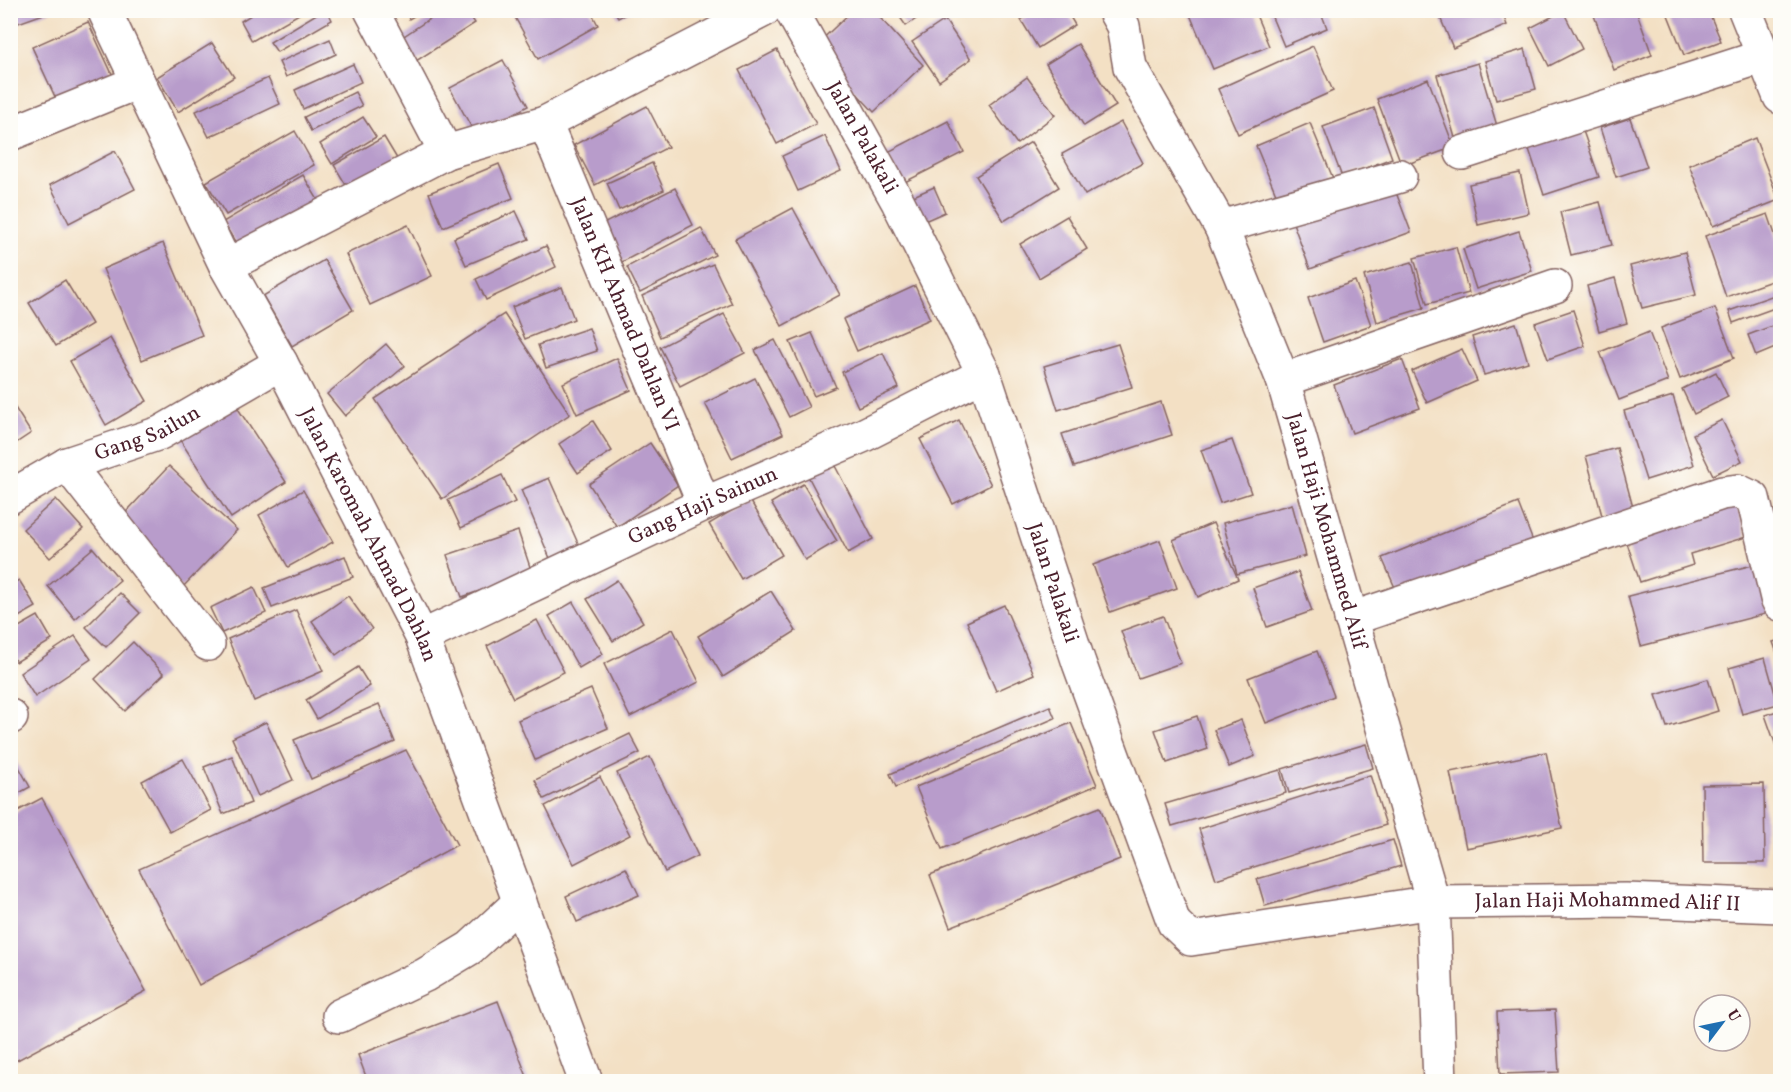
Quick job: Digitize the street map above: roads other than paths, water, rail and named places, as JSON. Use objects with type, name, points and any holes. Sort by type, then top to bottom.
[{"type":"street","name":"Jalan Karomah Ahmad Dahlan","points":[[104,10],[226,266],[281,363],[422,637],[586,1082]]},
{"type":"street","points":[[371,10],[446,152]]},
{"type":"street","points":[[226,266],[446,152],[545,123],[764,10]]},
{"type":"street","name":"Jalan Palakali","points":[[791,10],[898,202],[984,374],[1079,663],[1174,922],[1191,939],[1433,903]]},
{"type":"street","points":[[1745,10],[1780,97]]},
{"type":"street","name":"Jalan Haji Mohammed Alif","points":[[1124,16],[1130,67],[1221,227],[1283,380],[1433,903],[1440,1082]]},
{"type":"street","points":[[1462,153],[1764,56]]},
{"type":"street","points":[[10,134],[138,82]]},
{"type":"street","name":"Jalan KH Ahmad Dahlan VI","points":[[545,123],[704,504]]},
{"type":"street","points":[[1221,227],[1400,176]]},
{"type":"street","points":[[1283,380],[1556,286]]},
{"type":"street","name":"Gang Sailun","points":[[10,497],[66,464],[160,433],[281,363]]},
{"type":"street","name":"Gang Haji Sainun","points":[[422,637],[704,504],[862,436],[984,374]]},
{"type":"street","points":[[66,464],[208,644]]},
{"type":"street","points":[[1351,619],[1722,493],[1738,491],[1753,498],[1780,603]]},
{"type":"street","name":"Jalan Haji Mohammed Alif II","points":[[1433,903],[1626,900],[1780,906]]},
{"type":"street","points":[[339,1016],[424,975],[470,948],[520,902]]}]
